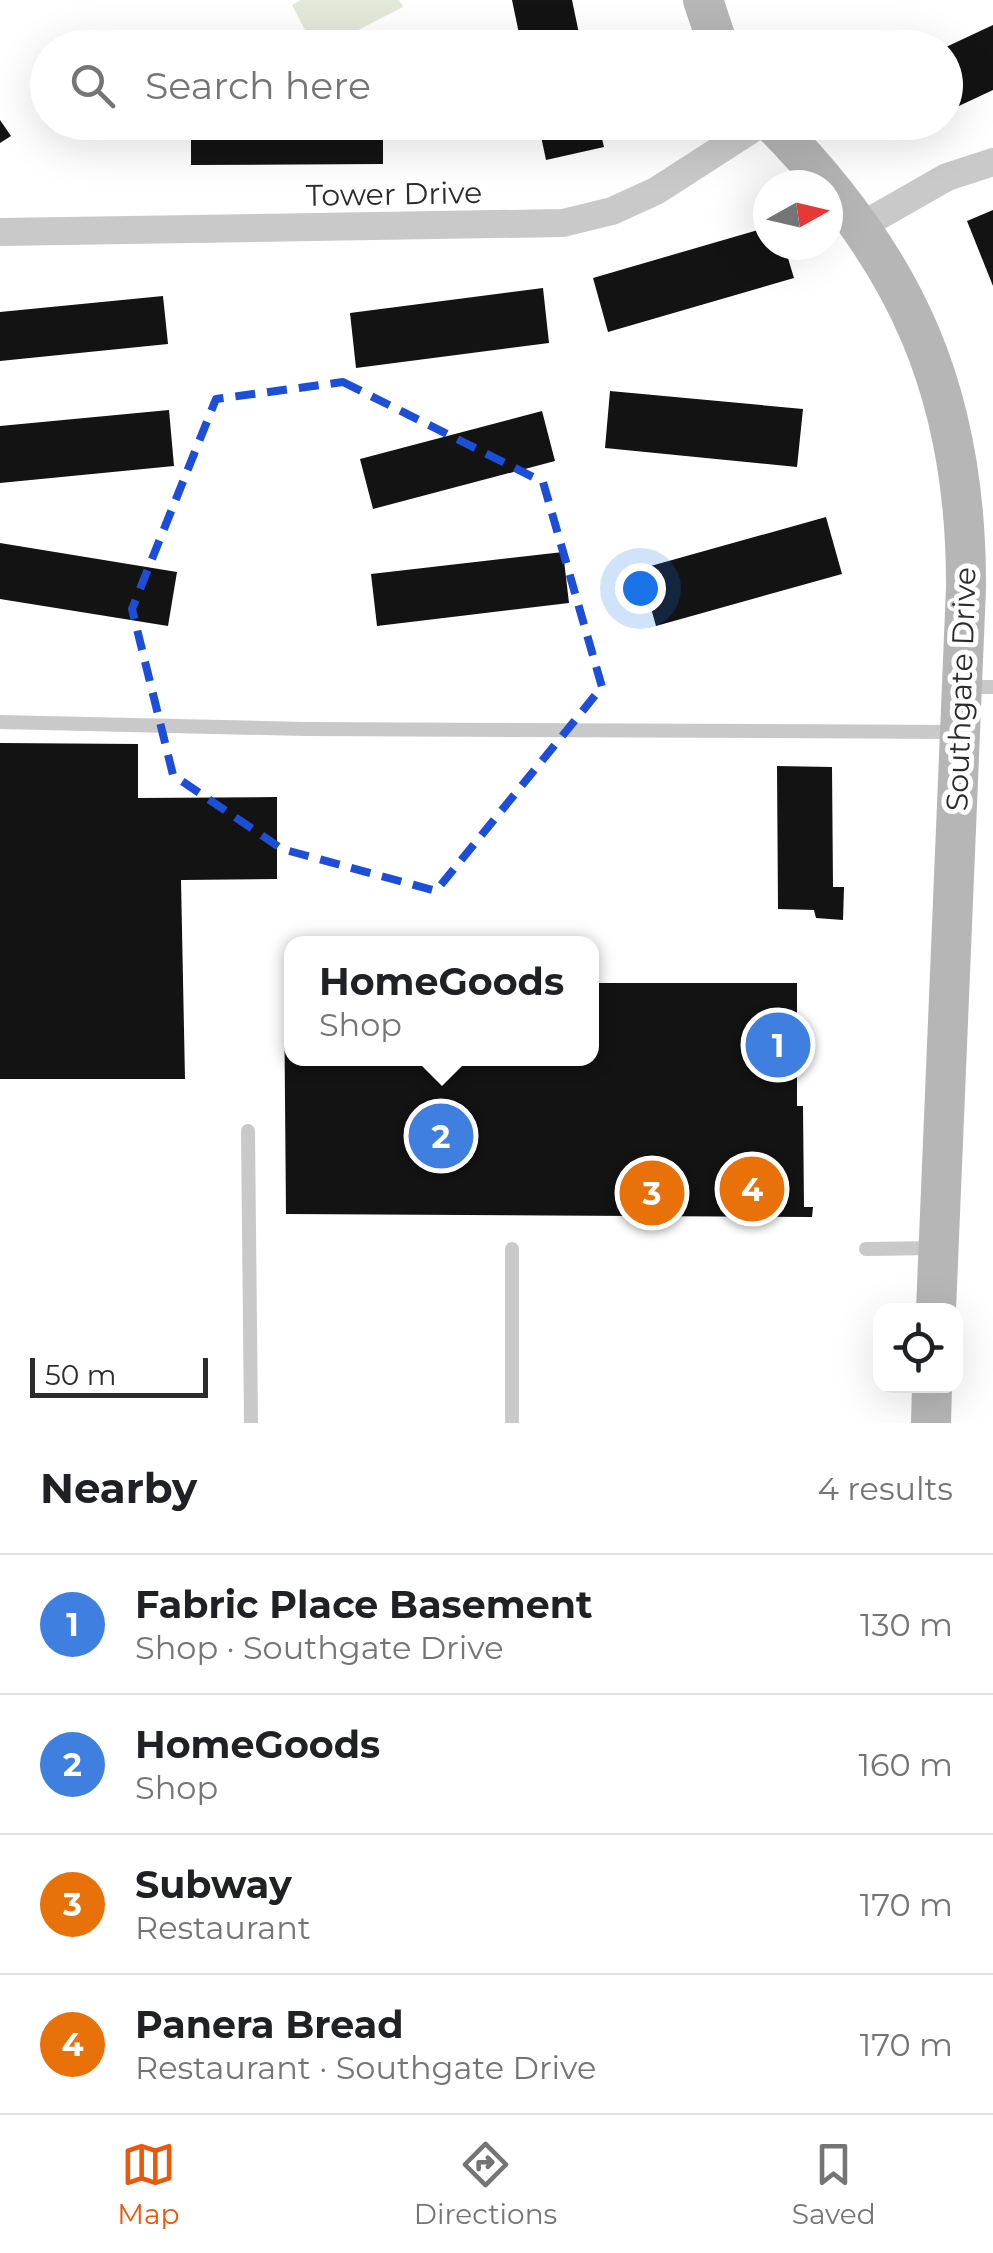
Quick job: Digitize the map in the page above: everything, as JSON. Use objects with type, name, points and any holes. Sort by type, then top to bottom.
[{"type":"street","points":[[703,0],[713,30]]},
{"type":"street","name":"Tower Drive","points":[[0,232],[563,223],[612,211],[656,191],[738,140]]},
{"type":"street","name":"Southgate Drive","points":[[786,140],[813,165],[861,226],[908,304],[928,350],[956,447],[978,687],[960,732],[936,1303]]},
{"type":"street","points":[[861,226],[947,176],[993,162]]},
{"type":"street","points":[[931,1423],[932,1393]]},
{"type":"lane","points":[[0,722],[960,732]]},
{"type":"lane","points":[[248,1130],[251,1423]]},
{"type":"lane","points":[[866,1248],[938,1248]]},
{"type":"lane","points":[[512,1249],[512,1423]]},
{"type":"highlighted area","points":[[343,382],[543,482],[602,687],[436,891],[282,849],[173,775],[132,609],[216,399]]},
{"type":"green space","points":[[301,0],[399,0],[403,7],[358,30],[305,30],[292,5]]},
{"type":"building","points":[[512,0],[572,0],[578,30],[518,30]]},
{"type":"building","points":[[993,25],[993,90],[963,104],[963,39]]},
{"type":"building","points":[[0,120],[11,136],[0,143]]},
{"type":"building","points":[[191,140],[383,140],[383,164],[191,165]]},
{"type":"building","points":[[542,140],[602,140],[604,147],[546,160]]},
{"type":"building","points":[[993,210],[993,286],[967,221]]},
{"type":"building","points":[[753,231],[753,260],[789,260],[794,278],[608,332],[593,278]]},
{"type":"building","points":[[543,288],[549,343],[356,368],[350,313]]},
{"type":"building","points":[[163,296],[168,344],[0,361],[0,312]]},
{"type":"building","points":[[610,391],[803,409],[797,467],[605,448]]},
{"type":"building","points":[[169,410],[174,466],[0,483],[0,426]]},
{"type":"building","points":[[542,411],[555,461],[373,509],[360,459]]},
{"type":"building","points":[[826,517],[842,574],[656,626],[640,569]]},
{"type":"building","points":[[0,543],[177,572],[168,626],[0,599]]},
{"type":"building","points":[[563,552],[569,603],[377,626],[371,574]]},
{"type":"building","points":[[0,743],[138,744],[138,798],[277,797],[277,879],[181,880],[185,1079],[0,1079]]},
{"type":"building","points":[[777,766],[832,767],[833,887],[844,887],[843,920],[816,918],[814,910],[778,909]]},
{"type":"building","points":[[599,983],[797,983],[797,1106],[803,1106],[804,1207],[813,1207],[812,1217],[286,1214],[285,1066],[599,1066]]},
{"type":"place","name":"Fabric Place Basement","points":[[778,1045]]},
{"type":"place","name":"HomeGoods","points":[[441,1136]]},
{"type":"place","name":"Panera Bread","points":[[752,1189]]},
{"type":"place","name":"Subway","points":[[652,1193]]}]
